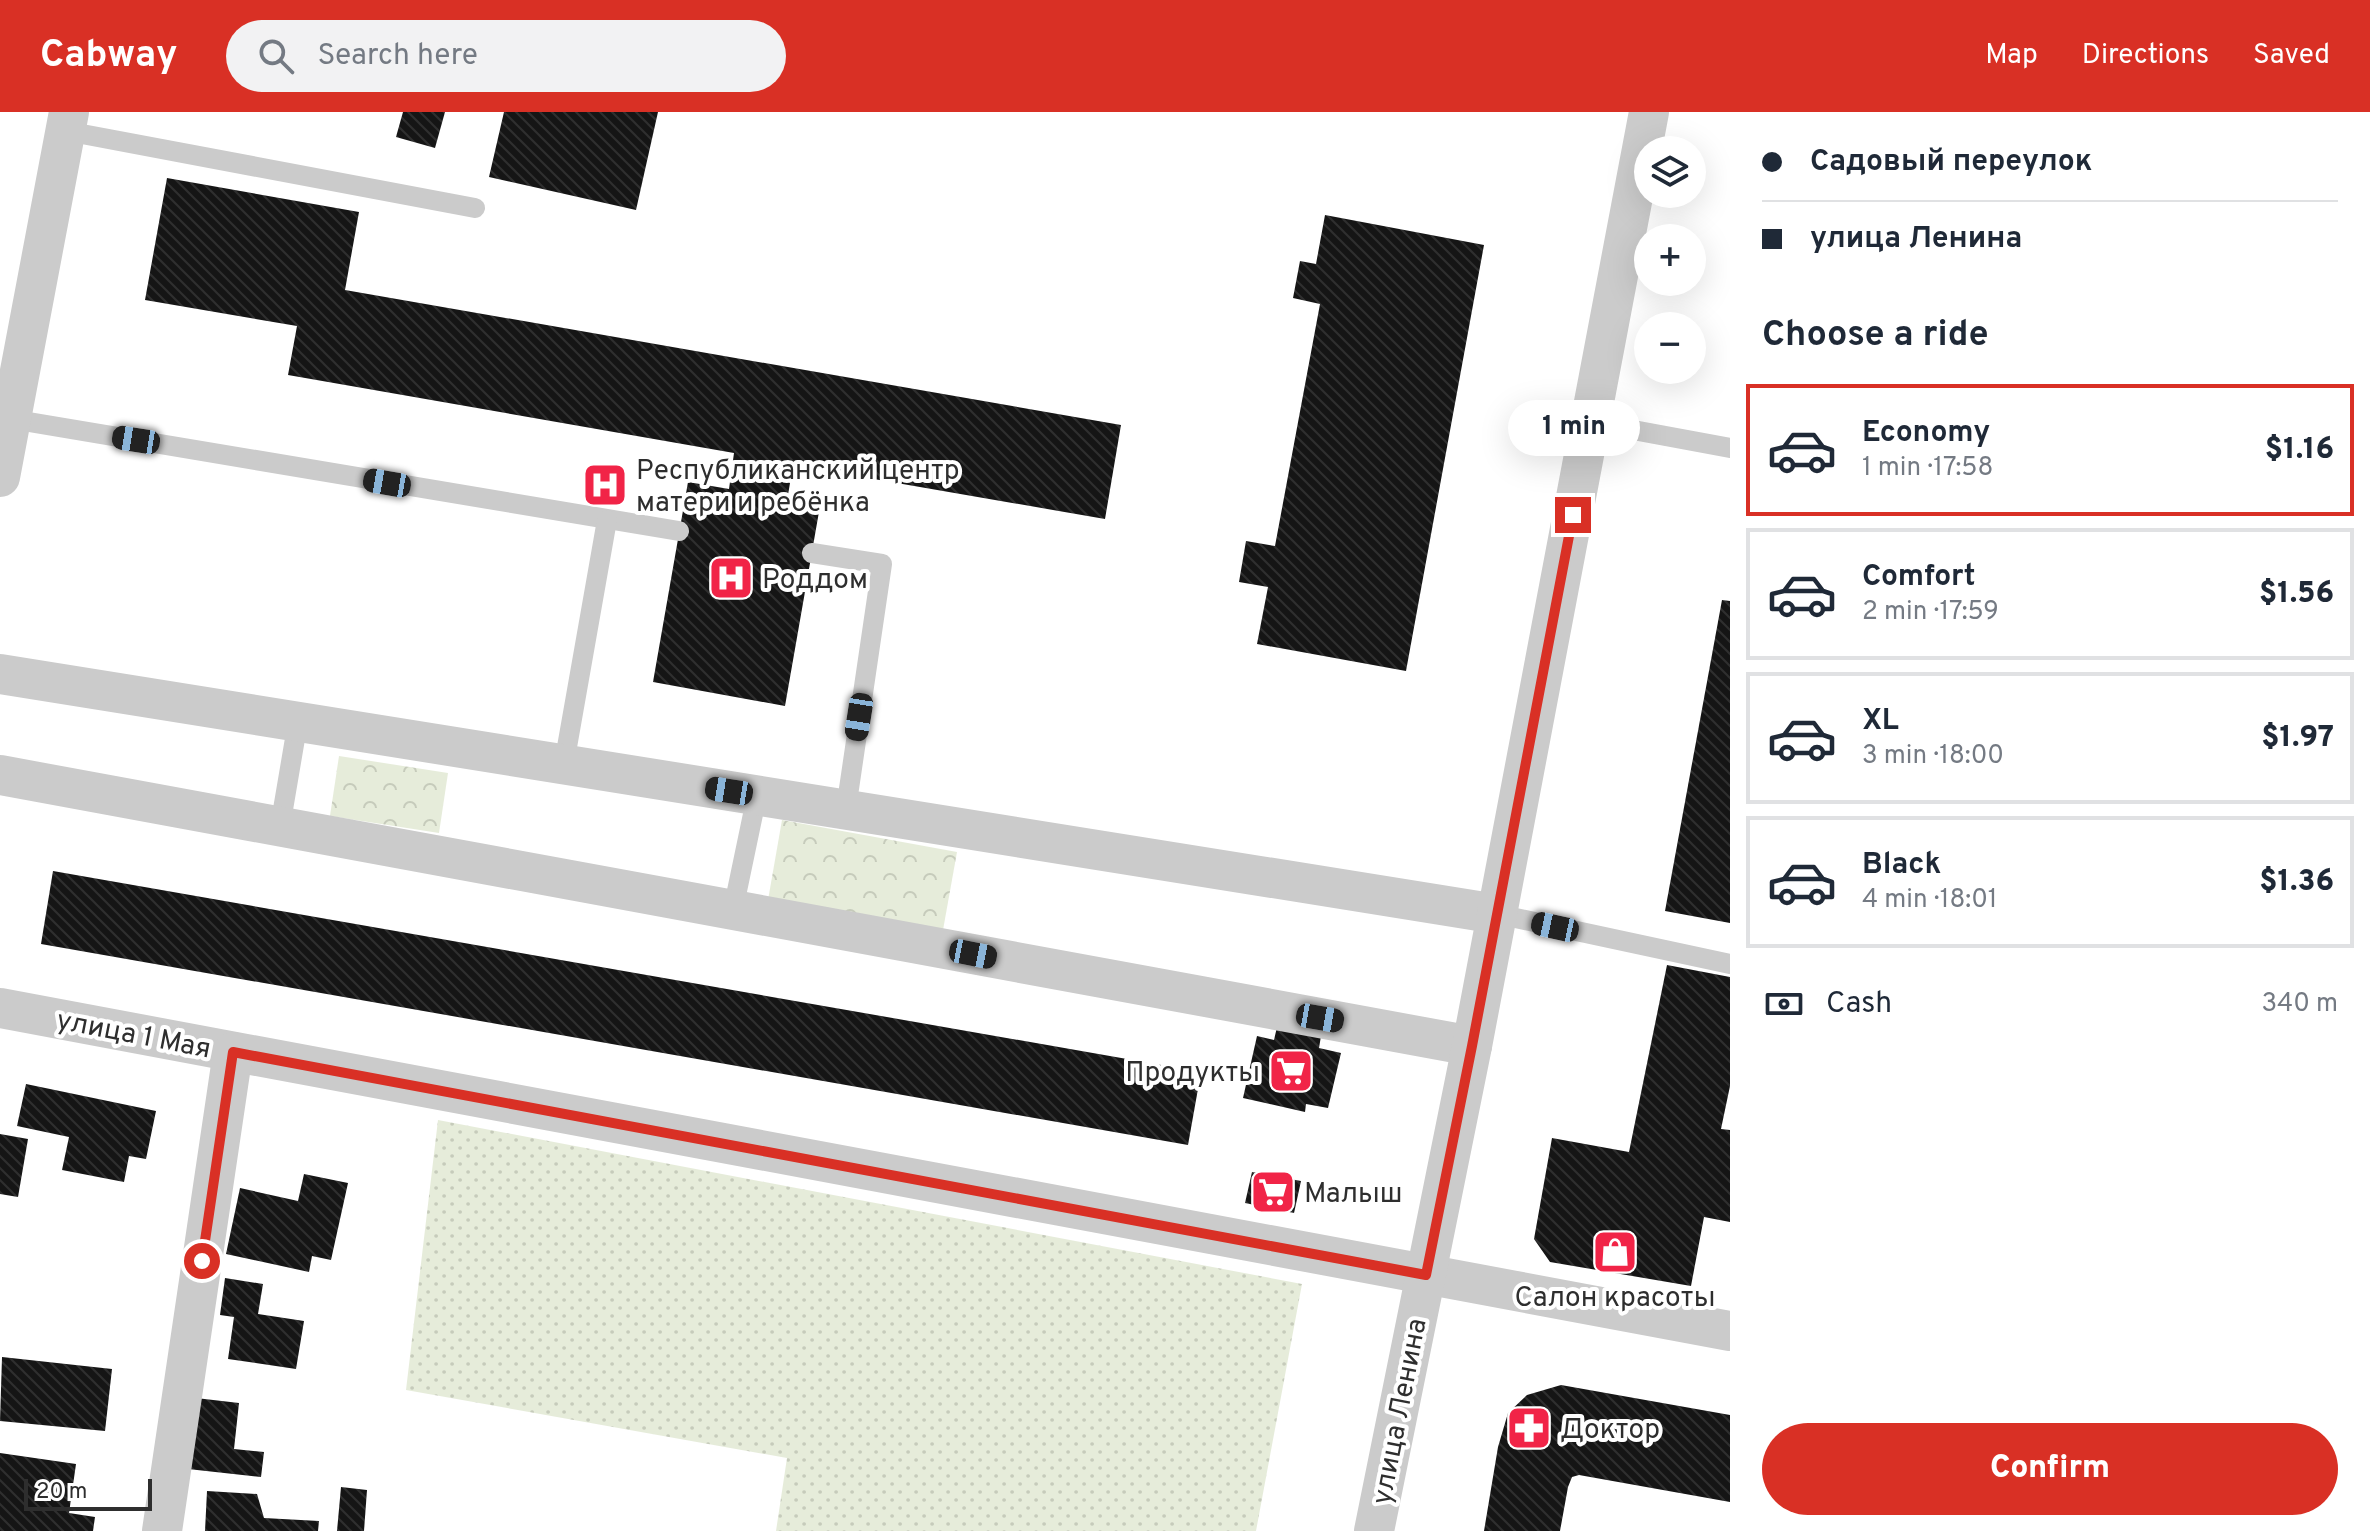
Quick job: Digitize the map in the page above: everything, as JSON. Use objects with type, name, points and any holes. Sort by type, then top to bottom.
[{"type":"street","name":"улица Ленина","points":[[1374,1531],[1472,1046],[1649,112]]},
{"type":"street","points":[[0,477],[67,122]]},
{"type":"street","points":[[0,674],[1497,914]]},
{"type":"street","points":[[0,775],[1472,1046]]},
{"type":"street","name":"улица 1 Мая","points":[[0,1008],[1730,1331]]},
{"type":"street","points":[[162,1531],[233,1052]]},
{"type":"lane","points":[[67,122],[475,208]]},
{"type":"lane","points":[[11,419],[679,531]]},
{"type":"lane","points":[[1590,422],[1730,448]]},
{"type":"lane","points":[[564,764],[607,520]]},
{"type":"lane","points":[[812,553],[882,564],[846,809]]},
{"type":"lane","points":[[280,827],[298,721]]},
{"type":"lane","points":[[733,910],[757,795]]},
{"type":"lane","points":[[1497,914],[1730,964]]},
{"type":"green space","points":[[339,756],[448,773],[439,833],[330,816]]},
{"type":"green space","points":[[782,820],[957,852],[943,930],[768,900]]},
{"type":"green space","points":[[438,1120],[1302,1284],[1256,1531],[776,1531],[787,1458],[406,1390]]},
{"type":"building","points":[[403,112],[445,112],[435,148],[396,137]]},
{"type":"building","points":[[504,112],[658,112],[636,210],[489,177]]},
{"type":"building","points":[[167,178],[359,212],[345,290],[1121,425],[1105,519],[793,465],[787,501],[820,506],[785,706],[653,682],[688,482],[729,489],[734,453],[288,375],[297,326],[145,300]]},
{"type":"building","points":[[1325,215],[1484,245],[1406,671],[1257,644],[1268,587],[1239,582],[1246,541],[1275,546],[1320,304],[1293,298],[1300,261],[1316,264]]},
{"type":"building","points":[[1722,600],[1730,601],[1730,923],[1665,911]]},
{"type":"building","points":[[53,871],[1201,1072],[1188,1145],[41,944]]},
{"type":"building","points":[[1667,965],[1730,977],[1730,1086],[1721,1129],[1730,1130],[1730,1222],[1704,1217],[1691,1286],[1550,1262],[1534,1239],[1552,1138],[1629,1152]]},
{"type":"building","points":[[1277,1027],[1321,1036],[1319,1048],[1341,1053],[1328,1108],[1306,1104],[1305,1112],[1243,1098],[1257,1036],[1274,1040]]},
{"type":"building","points":[[26,1084],[156,1111],[146,1159],[129,1156],[124,1182],[62,1170],[69,1137],[17,1126]]},
{"type":"building","points":[[0,1134],[28,1139],[18,1197],[0,1194]]},
{"type":"building","name":"Малыш","points":[[1252,1172],[1301,1181],[1294,1213],[1245,1203]]},
{"type":"building","points":[[304,1174],[348,1183],[331,1260],[312,1256],[309,1272],[226,1254],[240,1188],[298,1201]]},
{"type":"building","points":[[225,1278],[263,1284],[258,1314],[304,1321],[296,1369],[228,1359],[234,1317],[220,1315]]},
{"type":"building","points":[[2,1357],[112,1369],[105,1431],[0,1421]]},
{"type":"building","points":[[1561,1385],[1730,1415],[1730,1502],[1579,1475],[1572,1477],[1568,1487],[1560,1531],[1484,1531],[1498,1447],[1508,1413],[1527,1395]]},
{"type":"building","points":[[196,1398],[239,1403],[234,1449],[264,1452],[261,1477],[188,1469]]},
{"type":"building","points":[[0,1453],[76,1464],[69,1513],[95,1517],[93,1531],[0,1531]]},
{"type":"building","points":[[341,1487],[367,1490],[364,1531],[337,1531]]},
{"type":"building","points":[[207,1491],[257,1494],[264,1518],[319,1521],[318,1531],[205,1531]]},
{"type":"place","name":"Республиканский центр матери и ребёнка","points":[[605,485]]},
{"type":"place","name":"Роддом","points":[[731,578]]},
{"type":"place","name":"Продукты","points":[[1291,1071]]},
{"type":"place","name":"Малыш","points":[[1273,1192]]},
{"type":"place","name":"Салон красоты","points":[[1615,1252]]},
{"type":"place","name":"Доктор","points":[[1529,1428]]},
{"type":"route","points":[[202,1261],[233,1052],[1426,1275],[1573,515]]}]
